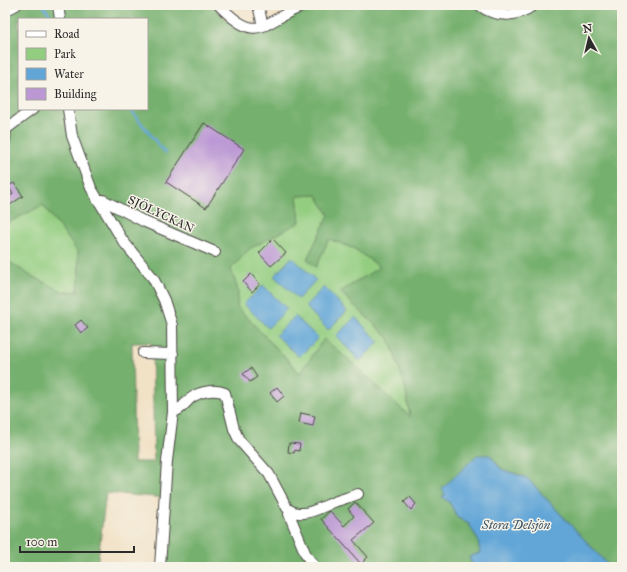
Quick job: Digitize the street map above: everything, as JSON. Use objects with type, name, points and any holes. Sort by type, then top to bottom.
[{"type":"street","points":[[5,11],[16,5]]},
{"type":"street","points":[[58,5],[60,18]]},
{"type":"street","points":[[219,5],[242,26],[254,28],[263,26],[295,9],[308,5]]},
{"type":"street","points":[[258,5],[263,26]]},
{"type":"street","points":[[479,5],[496,15],[515,14],[534,5]]},
{"type":"street","points":[[5,141],[6,129],[32,110]]},
{"type":"street","points":[[68,110],[74,140],[86,178],[97,200],[123,241],[153,278],[164,300],[172,325],[173,412],[167,461],[160,567]]},
{"type":"street","name":"SJÖLYCKAN","points":[[97,200],[103,200],[145,222],[215,252]]},
{"type":"street","points":[[143,353],[173,354]]},
{"type":"street","points":[[173,412],[179,411],[193,396],[219,390],[225,392],[234,429],[239,440],[269,474],[290,511],[289,514],[306,555],[315,567]]},
{"type":"street","points":[[290,511],[304,513],[358,494]]},
{"type":"green space","points":[[5,5],[213,5],[235,26],[244,31],[254,33],[263,31],[272,26],[294,5],[622,5],[622,567],[610,567],[527,478],[501,469],[490,455],[443,497],[449,502],[458,518],[469,524],[478,540],[480,553],[469,557],[473,567],[165,567],[167,498],[106,493],[97,567],[5,567],[5,259],[31,276],[64,292],[78,291],[78,252],[43,205],[5,224]],"holes":[[[317,195],[329,215],[307,259],[316,267],[329,239],[355,249],[380,267],[340,292],[389,338],[405,386],[410,417],[358,368],[324,339],[300,373],[237,307],[238,291],[231,269],[249,249],[300,222],[297,196]],[[132,343],[152,343],[154,462],[134,462]]]},
{"type":"green space","points":[[317,195],[329,215],[307,259],[316,267],[329,239],[355,249],[380,267],[340,292],[389,338],[405,386],[410,417],[358,368],[324,339],[300,373],[237,307],[238,291],[231,269],[249,249],[300,222],[297,196]]},
{"type":"green space","points":[[43,205],[78,252],[78,291],[64,292],[31,276],[5,259],[5,224]]},
{"type":"water","points":[[292,257],[316,280],[298,299],[274,276]]},
{"type":"water","points":[[263,285],[287,309],[268,328],[244,304]]},
{"type":"water","points":[[324,287],[347,311],[328,330],[305,306]]},
{"type":"water","points":[[295,316],[318,338],[299,357],[276,335]]},
{"type":"water","points":[[355,317],[379,342],[360,361],[336,336]]},
{"type":"water","name":"Stora Delsjön","points":[[477,455],[490,455],[501,469],[527,478],[610,567],[473,567],[469,557],[480,553],[478,540],[469,524],[458,518],[449,502],[442,497],[445,495],[442,489]]},
{"type":"building","points":[[204,123],[244,149],[206,208],[166,182]]},
{"type":"building","points":[[14,183],[23,196],[10,205],[6,199],[13,194],[8,186]]},
{"type":"building","points":[[273,239],[286,253],[271,266],[259,253]]},
{"type":"building","points":[[251,274],[260,284],[252,292],[243,282]]},
{"type":"building","points":[[81,320],[88,328],[81,333],[75,325]]},
{"type":"building","points":[[251,368],[257,377],[250,382],[243,374]]},
{"type":"building","points":[[277,387],[284,396],[277,402],[270,393]]},
{"type":"building","points":[[301,413],[315,416],[313,426],[299,423]]},
{"type":"building","points":[[289,443],[300,444],[299,451],[295,450],[294,453],[288,452]]},
{"type":"building","points":[[410,497],[416,504],[411,510],[404,502]]},
{"type":"building","points":[[355,502],[374,523],[353,540],[368,557],[361,564],[321,519],[330,511],[344,526],[354,516],[348,509]]},
{"type":"waterway","points":[[43,5],[52,18]]},
{"type":"waterway","points":[[131,110],[165,153]]}]
